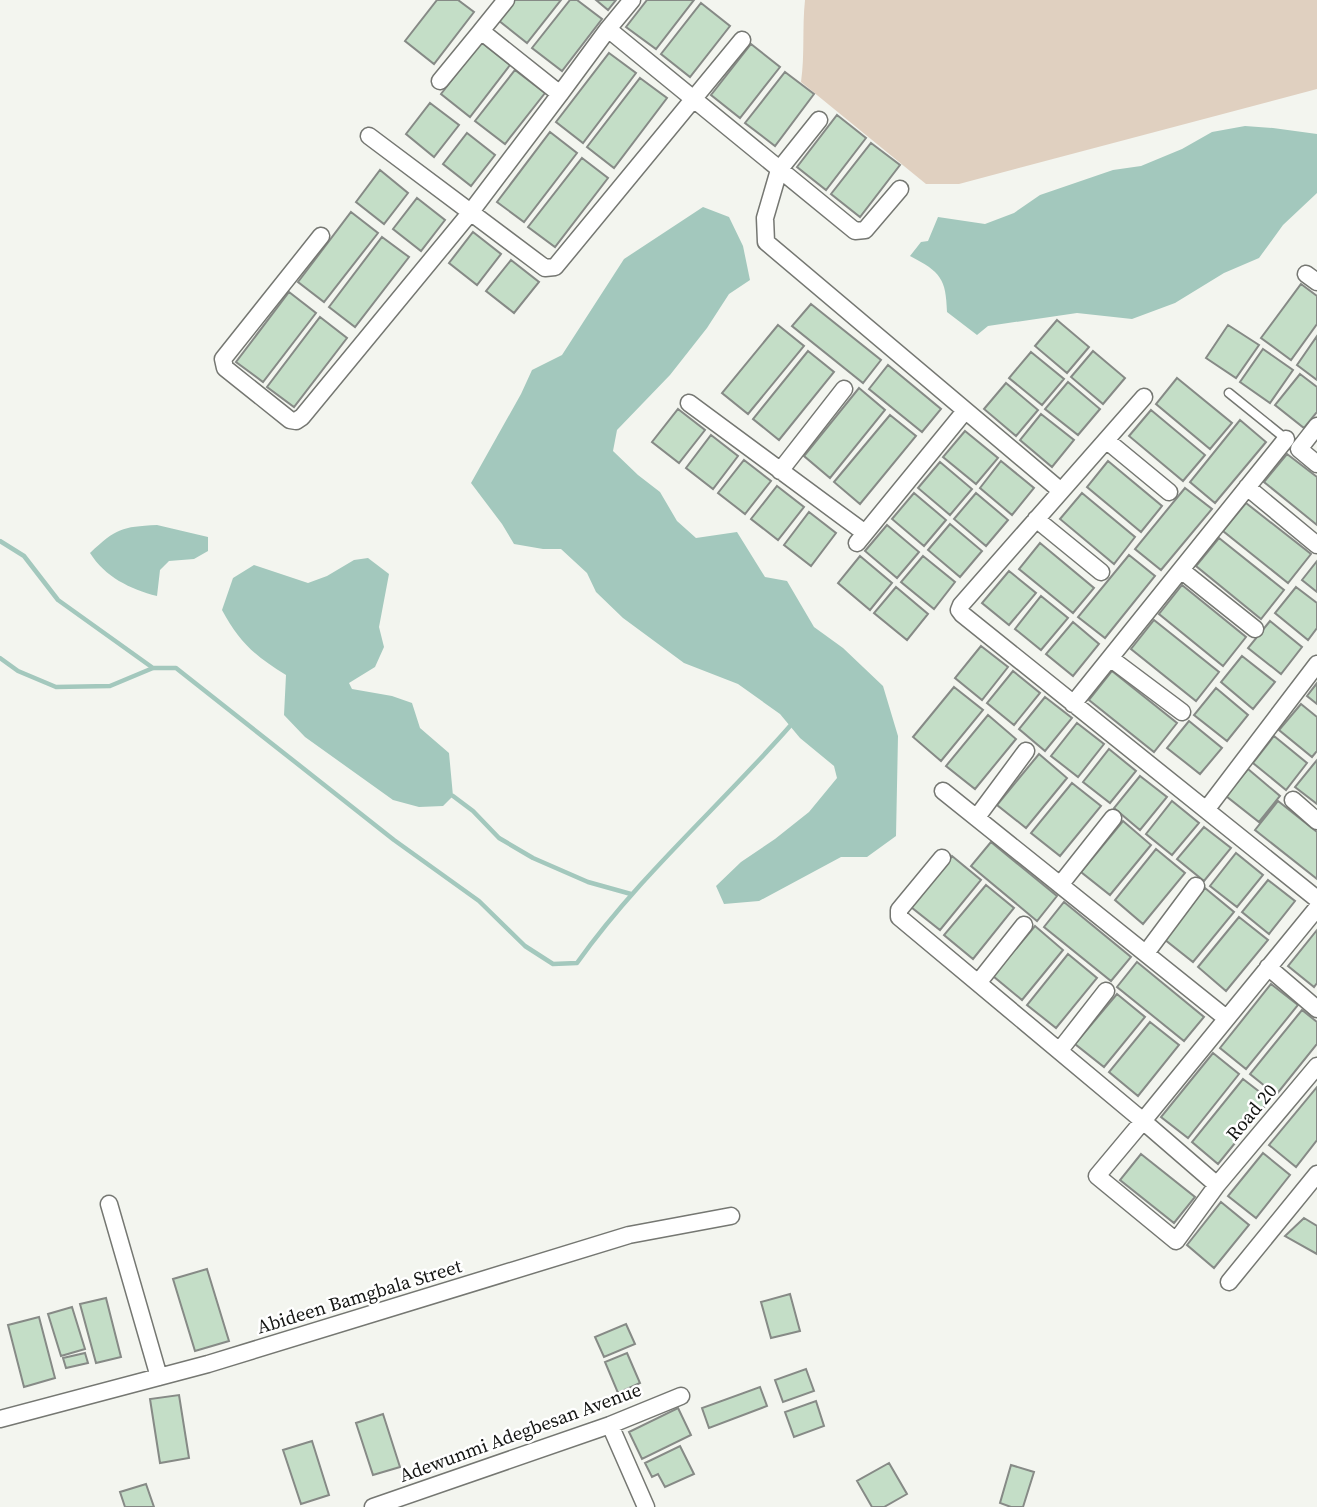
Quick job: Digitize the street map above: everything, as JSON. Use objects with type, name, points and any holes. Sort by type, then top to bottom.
[{"type":"street","points":[[440,81],[506,0]]},
{"type":"street","points":[[321,236],[223,359],[223,364],[290,420],[296,421],[470,212],[632,0]]},
{"type":"street","points":[[608,29],[855,231],[865,230],[900,189]]},
{"type":"street","points":[[481,31],[560,94]]},
{"type":"street","points":[[369,136],[545,268],[555,267],[743,40]]},
{"type":"street","points":[[819,120],[779,170],[765,218],[766,242],[1061,491]]},
{"type":"street","points":[[780,471],[844,389]]},
{"type":"street","points":[[1144,397],[959,610],[1073,705],[1317,899]]},
{"type":"street","points":[[689,403],[780,471],[861,538],[965,411]]},
{"type":"street","points":[[1317,426],[1300,449],[1317,464]]},
{"type":"street","points":[[1073,705],[1286,439]]},
{"type":"street","points":[[1106,440],[1169,492]]},
{"type":"street","points":[[1247,487],[1317,545]]},
{"type":"street","points":[[1036,519],[1101,572]]},
{"type":"street","points":[[1181,570],[1255,629]]},
{"type":"street","points":[[1110,658],[1182,712]]},
{"type":"street","points":[[1206,810],[1317,664]]},
{"type":"street","points":[[976,817],[1026,751]]},
{"type":"street","points":[[943,791],[1226,1018]]},
{"type":"street","points":[[1293,800],[1317,821]]},
{"type":"street","points":[[1060,885],[1113,818]]},
{"type":"street","points":[[943,858],[899,910],[899,917],[1217,1185]]},
{"type":"street","points":[[1146,953],[1196,886]]},
{"type":"street","points":[[1143,1121],[1317,908]]},
{"type":"street","points":[[978,983],[1024,925]]},
{"type":"street","points":[[1268,967],[1317,1009]]},
{"type":"street","points":[[1060,1050],[1106,991]]},
{"type":"street","name":"Road 20","points":[[1143,1121],[1097,1176],[1176,1241],[1217,1185],[1317,1066]]},
{"type":"street","points":[[1229,1282],[1317,1174]]},
{"type":"street","points":[[109,1204],[159,1377]]},
{"type":"street","name":"Abideen Bamgbala Street","points":[[0,1419],[208,1364],[629,1236],[731,1216]]},
{"type":"street","name":"Adewunmi Adegbesan Avenue","points":[[373,1507],[610,1425],[681,1396]]},
{"type":"street","points":[[610,1425],[646,1507]]},
{"type":"lane","points":[[1229,393],[1300,449]]},
{"type":"shaded area","points":[[805,0],[1317,0],[1317,89],[959,184],[926,184],[801,82]]},
{"type":"water","points":[[1245,126],[1317,134],[1317,193],[1283,225],[1259,258],[1224,273],[1175,303],[1132,319],[1077,313],[988,326],[977,335],[947,312],[943,284],[935,272],[910,256],[921,242],[928,241],[938,217],[985,224],[1014,213],[1040,195],[1113,170],[1141,166],[1182,149],[1212,132]]},
{"type":"water","points":[[703,207],[729,217],[743,246],[750,280],[729,294],[707,328],[670,375],[617,430],[613,451],[660,492],[677,521],[696,538],[737,532],[765,577],[787,581],[814,627],[843,648],[883,686],[898,736],[896,836],[867,857],[841,857],[759,901],[724,904],[716,886],[741,862],[809,812],[837,778],[834,766],[800,738],[780,714],[738,684],[684,663],[623,618],[596,592],[587,573],[561,549],[514,544],[471,483],[532,370],[562,355],[624,259]]},
{"type":"water","points":[[157,525],[208,537],[208,551],[194,559],[169,561],[160,570],[157,596],[119,581],[103,569],[90,553],[120,530]]},
{"type":"water","points":[[368,558],[389,574],[379,627],[384,647],[375,667],[349,683],[352,689],[392,696],[412,703],[420,728],[449,753],[453,796],[443,806],[419,807],[393,800],[305,737],[284,715],[286,675],[249,647],[222,610],[233,578],[254,565],[308,583],[327,576],[354,560]]},
{"type":"building","points":[[437,0],[458,0],[474,12],[434,64],[405,41]]},
{"type":"building","points":[[514,0],[561,0],[527,43],[498,20]]},
{"type":"building","points":[[570,0],[577,0],[602,19],[562,71],[532,48]]},
{"type":"building","points":[[596,0],[616,0],[608,10]]},
{"type":"building","points":[[647,0],[694,0],[656,49],[626,27]]},
{"type":"building","points":[[701,3],[730,26],[690,77],[661,54]]},
{"type":"building","points":[[481,42],[510,65],[470,117],[441,94]]},
{"type":"building","points":[[751,44],[780,67],[740,118],[711,95]]},
{"type":"building","points":[[609,53],[636,73],[583,143],[556,122]]},
{"type":"building","points":[[515,70],[545,93],[505,144],[475,121]]},
{"type":"building","points":[[785,72],[814,94],[775,146],[745,123]]},
{"type":"building","points":[[640,78],[667,98],[614,168],[587,147]]},
{"type":"building","points":[[430,103],[459,125],[434,157],[406,134]]},
{"type":"building","points":[[837,115],[866,138],[826,190],[797,167]]},
{"type":"building","points":[[550,132],[577,153],[524,222],[497,202]]},
{"type":"building","points":[[467,133],[495,155],[471,186],[443,164]]},
{"type":"building","points":[[871,143],[900,165],[860,217],[831,194]]},
{"type":"building","points":[[582,158],[608,178],[555,247],[528,227]]},
{"type":"building","points":[[380,170],[408,193],[384,224],[356,202]]},
{"type":"building","points":[[417,198],[445,220],[421,251],[393,229]]},
{"type":"building","points":[[351,212],[378,233],[324,302],[298,282]]},
{"type":"building","points":[[473,232],[501,254],[477,285],[449,263]]},
{"type":"building","points":[[382,237],[409,257],[355,327],[329,307]]},
{"type":"building","points":[[511,260],[539,282],[514,313],[486,291]]},
{"type":"building","points":[[1301,284],[1317,296],[1317,324],[1291,360],[1261,338]]},
{"type":"building","points":[[289,292],[316,313],[263,382],[236,362]]},
{"type":"building","points":[[811,304],[881,360],[863,383],[792,326]]},
{"type":"building","points":[[320,317],[347,338],[294,407],[267,387]]},
{"type":"building","points":[[1057,320],[1089,347],[1067,373],[1035,346]]},
{"type":"building","points":[[778,325],[804,346],[748,414],[722,393]]},
{"type":"building","points":[[1228,325],[1259,345],[1236,378],[1206,358]]},
{"type":"building","points":[[1317,336],[1317,380],[1297,365]]},
{"type":"building","points":[[1263,349],[1293,370],[1270,403],[1240,382]]},
{"type":"building","points":[[808,351],[834,372],[779,440],[753,419]]},
{"type":"building","points":[[1093,351],[1125,378],[1103,404],[1071,377]]},
{"type":"building","points":[[1031,352],[1064,379],[1042,405],[1009,378]]},
{"type":"building","points":[[888,365],[941,409],[922,432],[869,389]]},
{"type":"building","points":[[1300,374],[1317,387],[1317,412],[1304,428],[1275,405]]},
{"type":"building","points":[[1177,378],[1232,423],[1210,449],[1156,404]]},
{"type":"building","points":[[1068,382],[1100,409],[1078,435],[1045,409]]},
{"type":"building","points":[[1006,383],[1038,410],[1016,436],[984,409]]},
{"type":"building","points":[[859,388],[885,410],[830,478],[804,456]]},
{"type":"building","points":[[678,409],[705,430],[679,463],[652,442]]},
{"type":"building","points":[[1151,410],[1205,455],[1183,481],[1129,436]]},
{"type":"building","points":[[1041,414],[1074,440],[1052,467],[1020,440]]},
{"type":"building","points":[[890,415],[916,436],[860,504],[834,482]]},
{"type":"building","points":[[1240,420],[1266,442],[1215,503],[1190,482]]},
{"type":"building","points":[[965,431],[998,458],[976,484],[943,457]]},
{"type":"building","points":[[711,435],[738,456],[713,489],[686,468]]},
{"type":"building","points":[[1287,454],[1317,477],[1317,525],[1264,482]]},
{"type":"building","points":[[744,460],[771,481],[745,514],[718,493]]},
{"type":"building","points":[[1001,461],[1034,488],[1012,515],[980,488]]},
{"type":"building","points":[[1108,461],[1162,506],[1141,532],[1087,487]]},
{"type":"building","points":[[940,462],[972,489],[950,515],[918,488]]},
{"type":"building","points":[[777,486],[804,507],[778,540],[751,519]]},
{"type":"building","points":[[1185,488],[1212,509],[1161,570],[1135,549]]},
{"type":"building","points":[[914,493],[946,520],[924,546],[892,519]]},
{"type":"building","points":[[976,493],[1008,520],[986,546],[954,519]]},
{"type":"building","points":[[1082,493],[1135,537],[1114,564],[1060,519]]},
{"type":"building","points":[[1246,503],[1311,554],[1288,583],[1223,531]]},
{"type":"building","points":[[809,512],[836,533],[811,566],[784,545]]},
{"type":"building","points":[[950,524],[982,551],[960,577],[928,550]]},
{"type":"building","points":[[887,525],[919,552],[897,578],[865,551]]},
{"type":"building","points":[[1219,538],[1284,590],[1261,619],[1196,566]]},
{"type":"building","points":[[1040,543],[1094,588],[1073,613],[1019,569]]},
{"type":"building","points":[[1129,555],[1155,576],[1105,638],[1078,617]]},
{"type":"building","points":[[860,556],[892,583],[870,610],[838,583]]},
{"type":"building","points":[[923,556],[955,582],[934,609],[901,582]]},
{"type":"building","points":[[1317,561],[1317,592],[1302,580]]},
{"type":"building","points":[[1009,571],[1036,593],[1009,625],[982,603]]},
{"type":"building","points":[[1182,585],[1246,637],[1223,666],[1159,614]]},
{"type":"building","points":[[896,587],[928,614],[907,640],[874,613]]},
{"type":"building","points":[[1296,587],[1317,603],[1317,628],[1308,640],[1275,613]]},
{"type":"building","points":[[1041,596],[1068,618],[1041,650],[1015,629]]},
{"type":"building","points":[[1154,620],[1219,672],[1196,701],[1131,649]]},
{"type":"building","points":[[1270,621],[1302,647],[1281,674],[1248,648]]},
{"type":"building","points":[[1073,622],[1099,644],[1073,676],[1046,654]]},
{"type":"building","points":[[981,646],[1008,667],[982,700],[955,678]]},
{"type":"building","points":[[1242,656],[1275,682],[1253,709],[1221,682]]},
{"type":"building","points":[[1013,671],[1040,693],[1014,725],[987,703]]},
{"type":"building","points":[[1112,671],[1177,723],[1154,752],[1089,700]]},
{"type":"building","points":[[1317,683],[1317,704],[1307,696]]},
{"type":"building","points":[[954,687],[983,710],[941,761],[913,737]]},
{"type":"building","points":[[1216,688],[1248,715],[1227,741],[1194,715]]},
{"type":"building","points":[[1045,697],[1072,718],[1045,751],[1019,729]]},
{"type":"building","points":[[1301,704],[1317,717],[1317,751],[1312,757],[1279,730]]},
{"type":"building","points":[[988,715],[1016,739],[975,789],[946,766]]},
{"type":"building","points":[[1189,721],[1222,748],[1200,774],[1167,748]]},
{"type":"building","points":[[1077,723],[1104,744],[1078,777],[1051,756]]},
{"type":"building","points":[[1274,736],[1307,763],[1286,790],[1253,763]]},
{"type":"building","points":[[1109,749],[1136,771],[1110,803],[1083,782]]},
{"type":"building","points":[[1039,754],[1067,778],[1026,828],[997,805]]},
{"type":"building","points":[[1317,760],[1317,804],[1295,787]]},
{"type":"building","points":[[1248,769],[1280,796],[1259,822],[1226,796]]},
{"type":"building","points":[[1140,776],[1167,797],[1140,830],[1114,808]]},
{"type":"building","points":[[1072,783],[1101,806],[1060,856],[1031,833]]},
{"type":"building","points":[[1172,801],[1199,823],[1172,855],[1146,834]]},
{"type":"building","points":[[1278,801],[1317,832],[1317,879],[1255,830]]},
{"type":"building","points":[[1123,821],[1151,845],[1110,895],[1081,872]]},
{"type":"building","points":[[1204,827],[1231,848],[1204,881],[1177,859]]},
{"type":"building","points":[[991,842],[1057,896],[1037,921],[971,866]]},
{"type":"building","points":[[1156,849],[1185,873],[1143,924],[1115,900]]},
{"type":"building","points":[[1236,853],[1263,875],[1237,907],[1210,886]]},
{"type":"building","points":[[952,856],[981,880],[940,930],[911,907]]},
{"type":"building","points":[[1268,880],[1295,901],[1269,934],[1242,912]]},
{"type":"building","points":[[986,885],[1014,908],[973,959],[944,935]]},
{"type":"building","points":[[1205,888],[1234,912],[1193,962],[1164,939]]},
{"type":"building","points":[[1064,902],[1131,957],[1111,981],[1044,927]]},
{"type":"building","points":[[1239,917],[1268,940],[1226,991],[1198,967]]},
{"type":"building","points":[[1035,926],[1063,950],[1022,1000],[993,976]]},
{"type":"building","points":[[1317,930],[1317,983],[1314,987],[1288,966]]},
{"type":"building","points":[[1068,954],[1097,978],[1056,1028],[1027,1005]]},
{"type":"building","points":[[1137,962],[1204,1017],[1184,1041],[1117,987]]},
{"type":"building","points":[[1271,984],[1298,1005],[1246,1069],[1220,1048]]},
{"type":"building","points":[[1117,994],[1145,1017],[1104,1067],[1075,1044]]},
{"type":"building","points":[[1302,1010],[1317,1022],[1317,1044],[1276,1095],[1250,1074]]},
{"type":"building","points":[[1150,1022],[1179,1045],[1138,1096],[1109,1072]]},
{"type":"building","points":[[1213,1053],[1239,1074],[1188,1138],[1161,1117]]},
{"type":"building","points":[[1243,1079],[1270,1100],[1218,1164],[1192,1142]]},
{"type":"building","points":[[1317,1087],[1317,1140],[1296,1167],[1269,1145]]},
{"type":"building","points":[[1263,1153],[1290,1175],[1256,1218],[1228,1196]]},
{"type":"building","points":[[1141,1154],[1195,1197],[1174,1223],[1120,1180]]},
{"type":"building","points":[[1221,1202],[1249,1225],[1214,1268],[1187,1245]]},
{"type":"building","points":[[1304,1218],[1317,1226],[1317,1254],[1285,1236]]},
{"type":"building","points":[[207,1269],[229,1341],[195,1351],[173,1279]]},
{"type":"building","points":[[790,1294],[800,1331],[771,1338],[761,1302]]},
{"type":"building","points":[[106,1298],[121,1357],[96,1363],[80,1304]]},
{"type":"building","points":[[72,1307],[85,1349],[61,1356],[48,1314]]},
{"type":"building","points":[[39,1317],[55,1378],[24,1387],[8,1325]]},
{"type":"building","points":[[626,1324],[635,1344],[604,1357],[595,1337]]},
{"type":"building","points":[[85,1353],[88,1363],[66,1368],[63,1358]]},
{"type":"building","points":[[627,1353],[640,1383],[618,1393],[605,1362]]},
{"type":"building","points":[[806,1369],[814,1391],[783,1402],[775,1380]]},
{"type":"building","points":[[760,1387],[767,1406],[709,1428],[702,1408]]},
{"type":"building","points":[[179,1395],[189,1458],[160,1463],[150,1399]]},
{"type":"building","points":[[816,1401],[824,1426],[794,1437],[785,1412]]},
{"type":"building","points":[[678,1408],[691,1435],[642,1459],[629,1432]]},
{"type":"building","points":[[383,1414],[400,1467],[373,1475],[356,1423]]},
{"type":"building","points":[[312,1441],[329,1495],[301,1504],[283,1450]]},
{"type":"building","points":[[680,1446],[694,1474],[665,1487],[658,1474],[652,1477],[645,1463]]},
{"type":"building","points":[[889,1463],[907,1494],[884,1507],[872,1507],[857,1481]]},
{"type":"building","points":[[1011,1465],[1034,1472],[1023,1507],[1000,1503]]},
{"type":"building","points":[[146,1484],[154,1507],[125,1507],[120,1492]]},
{"type":"waterway","points":[[0,541],[24,556],[58,600],[153,668]]},
{"type":"waterway","points":[[0,658],[18,671],[56,687],[110,686],[153,668],[176,668],[394,840],[479,901],[525,946],[553,964],[577,963],[653,871],[790,726]]},
{"type":"waterway","points":[[453,796],[473,811],[499,838],[533,858],[588,882],[631,894]]}]
